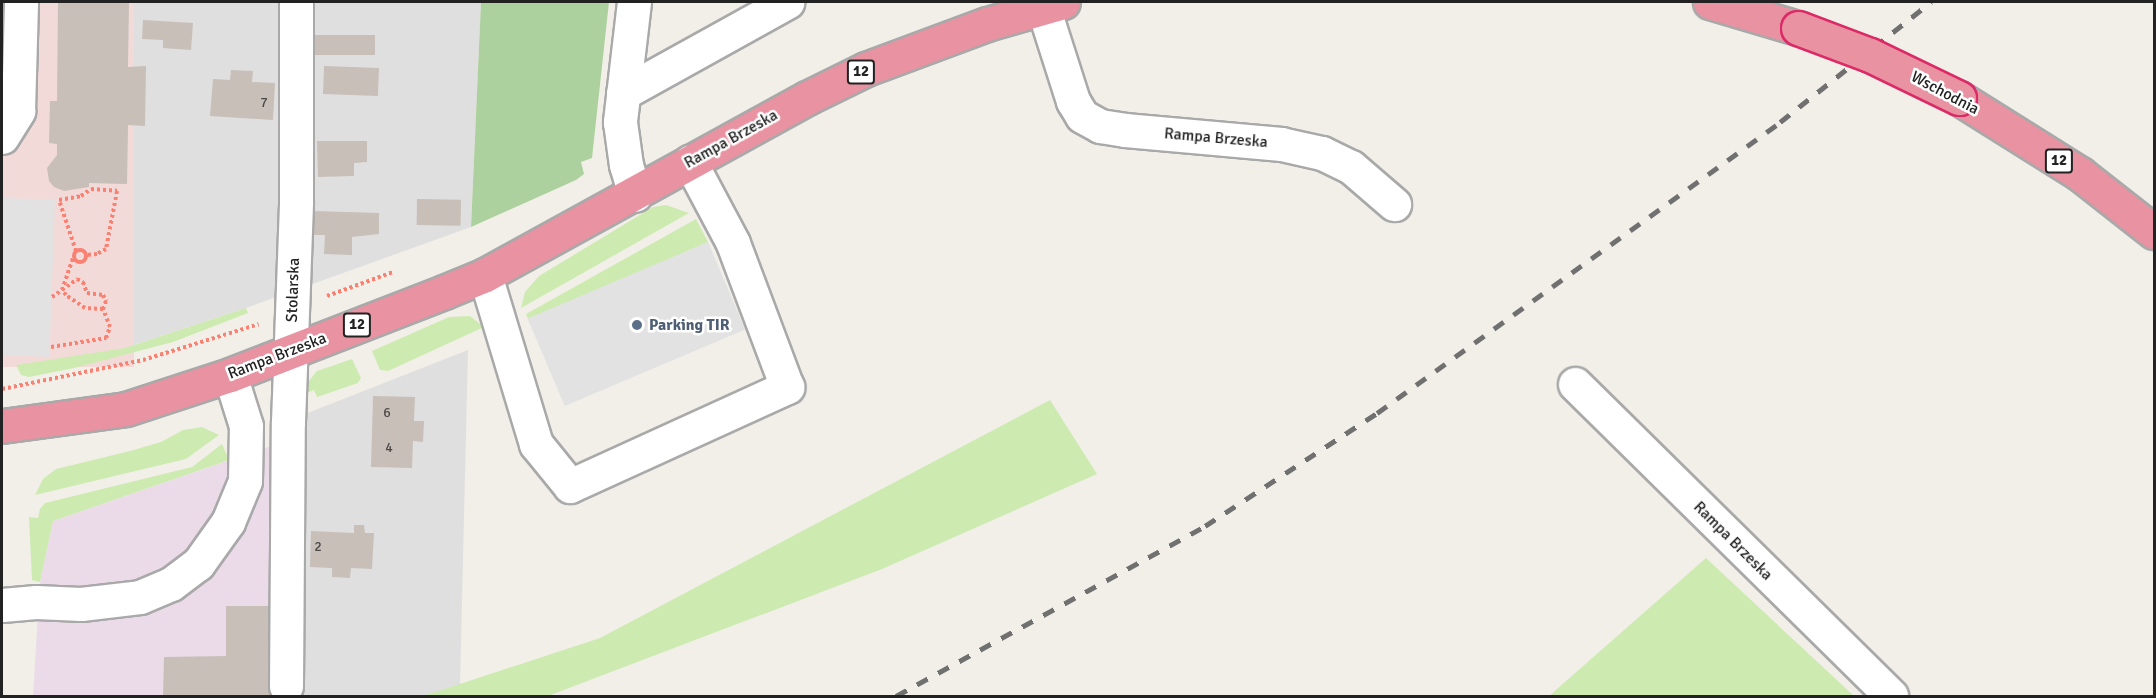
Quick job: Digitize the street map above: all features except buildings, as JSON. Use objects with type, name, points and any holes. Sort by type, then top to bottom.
[{"type":"highway","name":"Wschodnia","points":[[1710,2],[1798,28],[1870,56],[1959,98],[2080,174],[2154,232]]},
{"type":"highway","name":"Rampa Brzeska","points":[[2,426],[126,409],[230,375],[485,275],[635,195],[690,162],[866,69],[967,31],[1053,4]]},
{"type":"lane","points":[[2,137],[18,111],[21,2]]},
{"type":"lane","name":"Stolarska","points":[[286,686],[288,422],[296,201],[296,2]]},
{"type":"lane","points":[[634,2],[620,122],[626,165],[635,195]]},
{"type":"lane","points":[[623,93],[787,2]]},
{"type":"lane","name":"Rampa Brzeska","points":[[1053,4],[1073,101],[1082,116],[1100,126],[1125,130],[1281,144],[1322,153],[1351,167],[1394,204]]},
{"type":"lane","points":[[485,275],[536,444],[570,486],[787,387],[733,243],[690,162]]},
{"type":"lane","points":[[2,605],[36,602],[81,603],[140,597],[171,584],[198,564],[228,522],[245,481],[246,426],[230,375]]},
{"type":"lane","name":"Rampa Brzeska","points":[[1575,384],[1891,696]]},
{"type":"path","points":[[91,189],[117,191],[106,249],[103,252],[86,255],[81,262],[75,254],[59,200],[81,196],[91,189]]},
{"type":"path","points":[[62,290],[75,254],[82,250],[86,255]]},
{"type":"path","points":[[51,347],[106,338],[110,327],[103,309],[105,297],[99,293],[87,293],[81,280],[73,280],[52,297]]},
{"type":"path","points":[[62,290],[76,304],[91,310],[103,309]]},
{"type":"path","points":[[2,388],[143,360],[268,321]]},
{"type":"shaded area","points":[[2,2],[134,2],[134,367],[2,367]]},
{"type":"shaded area","points":[[134,2],[481,2],[471,227],[246,308],[125,348]]},
{"type":"shaded area","points":[[2,198],[55,200],[49,357],[2,355]]},
{"type":"shaded area","name":"Parking TIR","points":[[708,242],[745,329],[565,406],[528,319]]},
{"type":"shaded area","points":[[468,350],[460,685],[423,696],[291,696],[300,416]]},
{"type":"shaded area","points":[[282,442],[278,696],[33,696],[40,582],[53,521]]},
{"type":"green space","points":[[481,2],[609,2],[592,158],[581,162],[584,174],[576,180],[471,227]]},
{"type":"green space","points":[[666,205],[689,213],[521,308],[525,292],[539,276],[653,207]]},
{"type":"green space","points":[[696,219],[708,242],[529,321],[526,314]]},
{"type":"green space","points":[[246,308],[248,313],[173,342],[74,368],[29,377],[21,375],[16,365],[125,348]]},
{"type":"green space","points":[[470,316],[484,327],[388,371],[380,370],[372,351],[449,317]]},
{"type":"green space","points":[[352,359],[361,378],[358,383],[317,397],[314,390],[301,395],[303,388],[317,371]]},
{"type":"green space","points":[[1050,400],[1097,474],[882,569],[548,696],[423,696],[600,638]]},
{"type":"green space","points":[[202,427],[219,435],[186,459],[35,495],[43,479],[56,469],[130,451],[161,442],[183,430]]},
{"type":"green space","points":[[222,444],[229,460],[53,521],[40,582],[32,580],[29,517],[38,518],[40,509],[45,503],[192,467]]},
{"type":"green space","points":[[1706,558],[1854,696],[1549,696]]},
{"type":"railway","points":[[896,696],[1205,526],[1377,413],[1780,122],[1931,2]]},
{"type":"place","name":"Parking TIR","points":[[637,325]]}]
